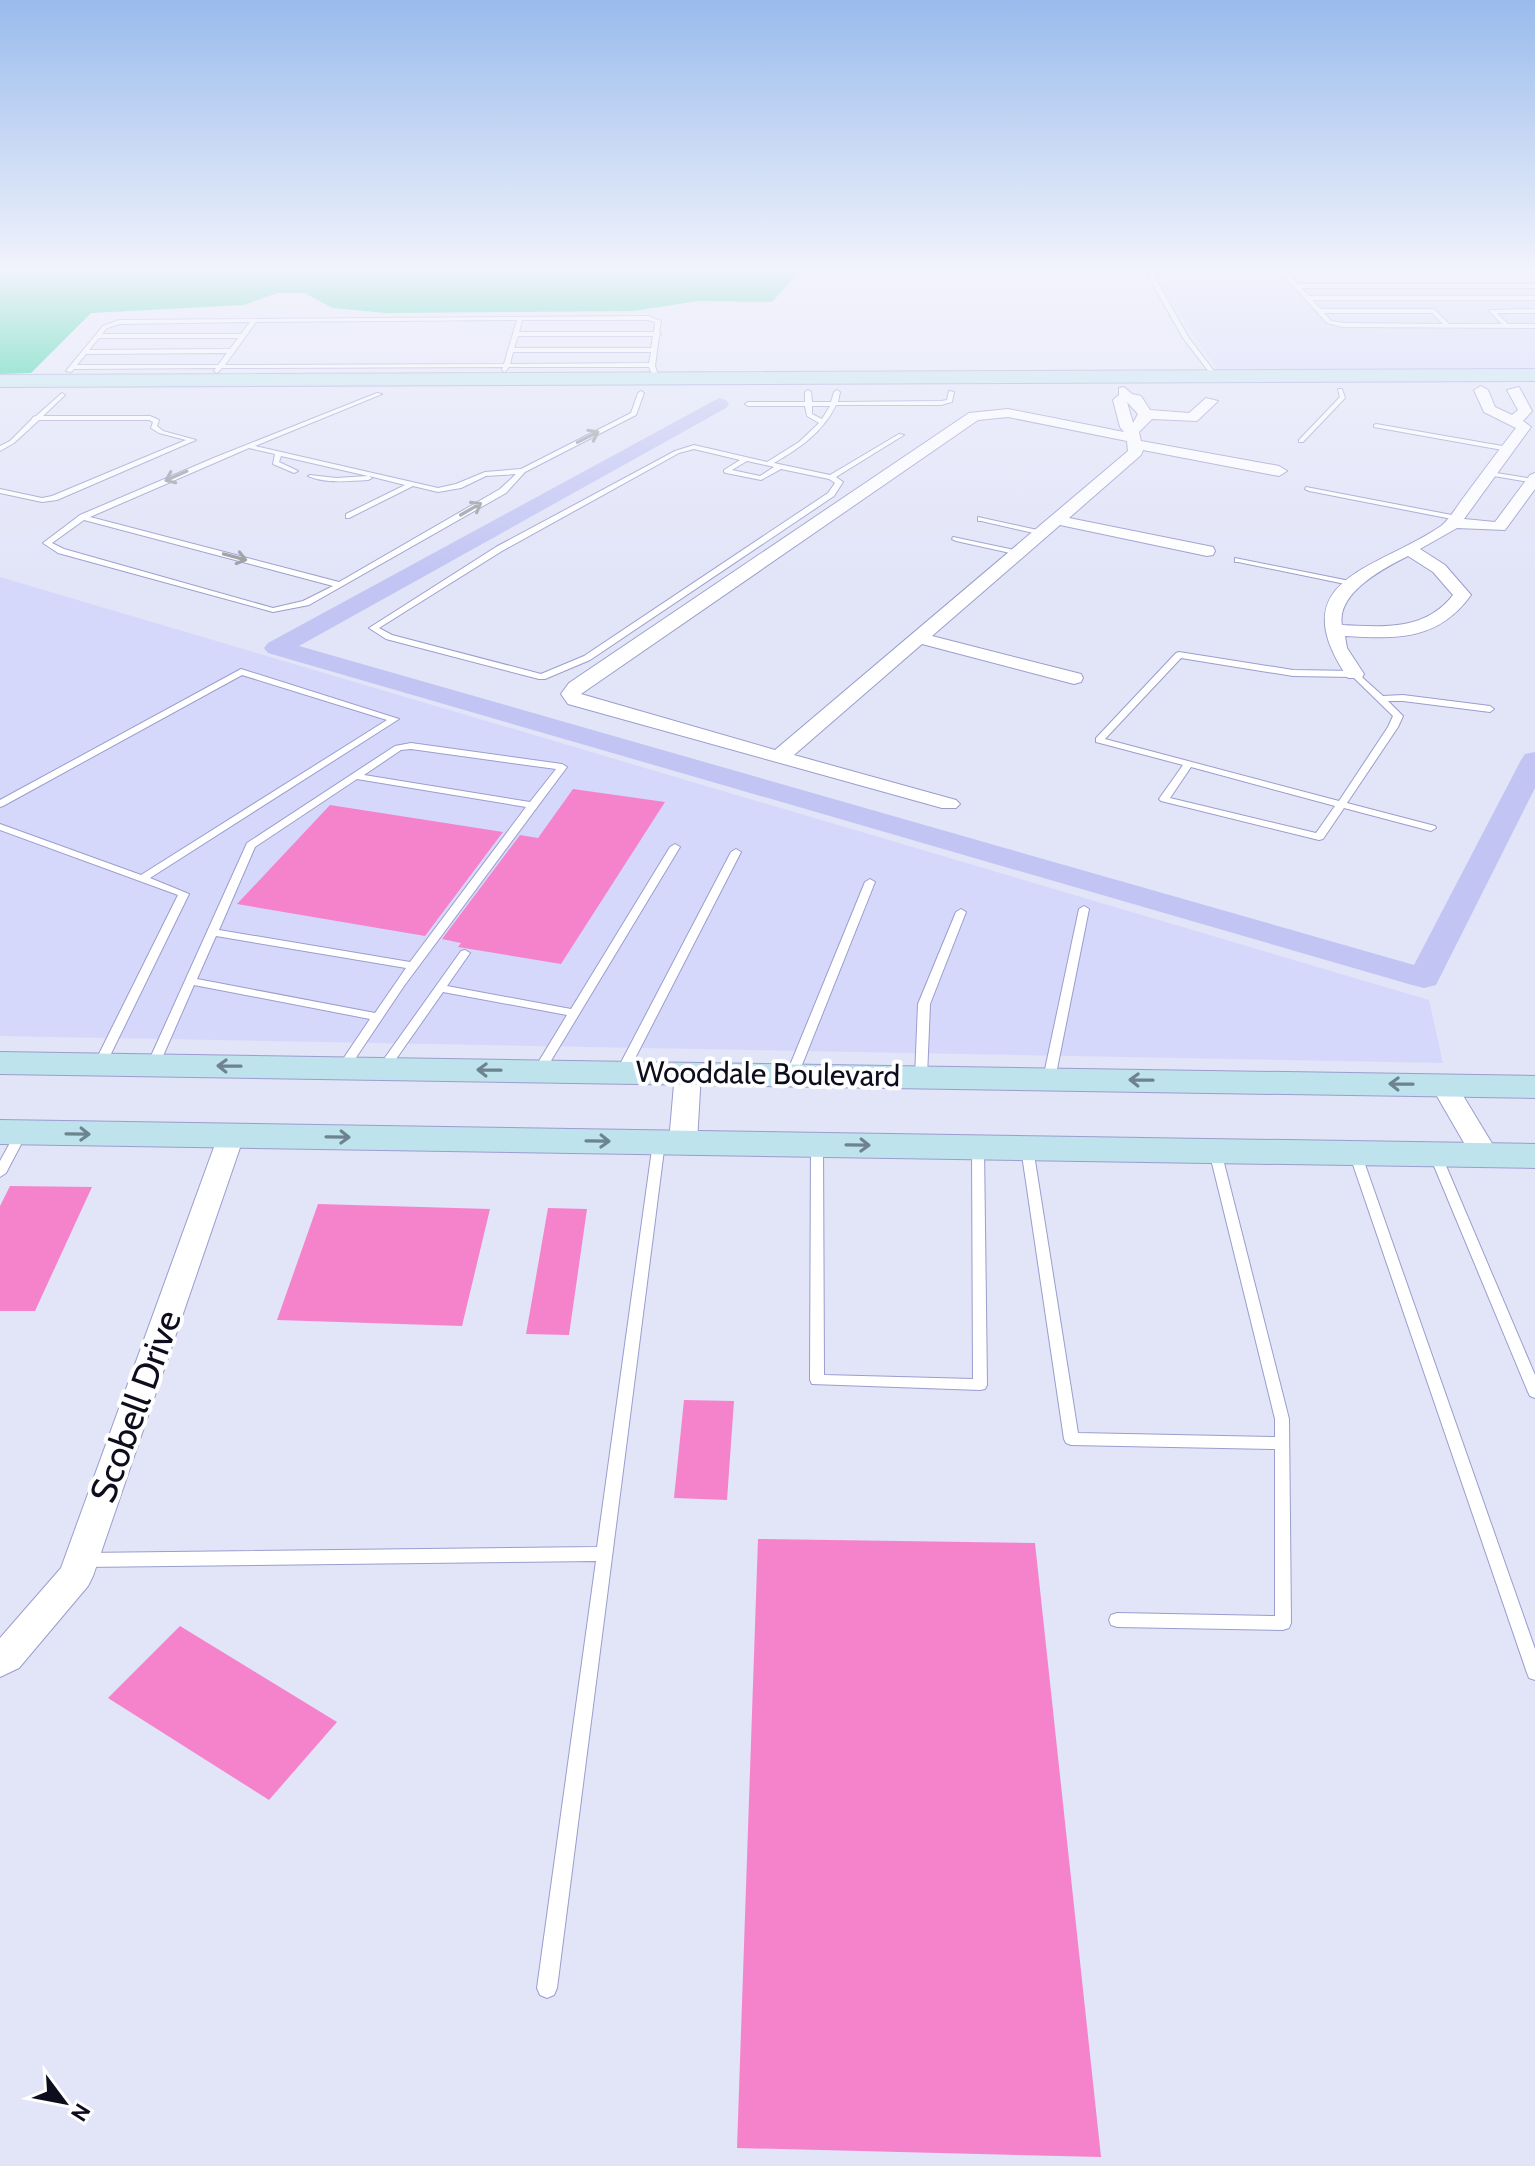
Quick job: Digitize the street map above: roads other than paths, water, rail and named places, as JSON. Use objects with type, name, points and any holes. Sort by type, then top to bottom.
[{"type":"main road","points":[[0,395],[69,381],[215,374],[651,372]]},
{"type":"main road","points":[[658,372],[1217,389],[1514,390],[1533,380]]},
{"type":"main road","points":[[379,394],[399,385],[470,383],[500,375]]},
{"type":"main road","points":[[0,381],[379,394],[641,393],[836,398],[951,392],[1133,417],[1217,389],[1533,380]]},
{"type":"main road","name":"Wooddale Boulevard","points":[[0,1063],[1535,1087]]},
{"type":"main road","points":[[10,1133],[1535,1156]]},
{"type":"street","points":[[949,804],[642,721],[575,700],[571,694],[576,687],[988,405],[1008,413],[1192,418],[1217,389]]},
{"type":"street","points":[[1355,674],[1338,648],[1332,618],[1340,595],[1383,562],[1409,550],[1455,520],[1524,427],[1489,409],[1481,390]]},
{"type":"street","points":[[1514,390],[1525,411],[1515,421]]},
{"type":"street","points":[[1133,417],[1279,471]]},
{"type":"street","points":[[779,757],[1136,452],[1133,417]]},
{"type":"street","points":[[1455,520],[1499,527],[1534,480]]},
{"type":"street","points":[[1050,527],[1207,551]]},
{"type":"street","points":[[1335,630],[1389,633],[1432,624],[1451,614],[1462,595],[1448,575],[1430,560],[1409,550]]},
{"type":"street","points":[[919,638],[1074,678]]},
{"type":"street","points":[[671,1142],[688,1073]]},
{"type":"street","points":[[1443,1084],[1485,1155]]},
{"type":"street","name":"Scobell Drive","points":[[3,1659],[76,1576],[231,1136]]},
{"type":"lane","points":[[0,449],[12,442],[35,418],[74,372]]},
{"type":"lane","points":[[1207,372],[1217,389]]},
{"type":"lane","points":[[1301,441],[1343,397],[1340,390]]},
{"type":"lane","points":[[379,394],[83,517],[47,543],[61,551],[273,610],[306,603],[503,491],[523,471],[634,414],[641,393]]},
{"type":"lane","points":[[748,404],[807,398],[809,415],[822,422]]},
{"type":"lane","points":[[768,464],[803,444],[834,410],[836,398]]},
{"type":"lane","points":[[0,491],[42,500],[54,498],[193,440],[161,432],[153,427],[157,421],[150,418],[35,418]]},
{"type":"lane","points":[[1376,426],[1508,449]]},
{"type":"lane","points":[[831,477],[901,435]]},
{"type":"lane","points":[[248,446],[438,490],[458,486],[485,474],[523,471]]},
{"type":"lane","points":[[694,447],[768,464],[831,477],[839,482],[831,494],[587,658],[542,677],[389,637],[373,628],[499,549],[677,452],[694,447]]},
{"type":"lane","points":[[279,453],[275,463],[294,471]]},
{"type":"lane","points":[[746,459],[726,471],[761,478],[781,466]]},
{"type":"lane","points":[[1490,474],[1534,480]]},
{"type":"lane","points":[[312,476],[336,480],[382,477]]},
{"type":"lane","points":[[349,516],[412,484]]},
{"type":"lane","points":[[1309,489],[1455,520]]},
{"type":"lane","points":[[83,517],[340,585]]},
{"type":"lane","points":[[981,519],[1050,527]]},
{"type":"lane","points":[[956,539],[1019,553]]},
{"type":"lane","points":[[1238,560],[1355,584]]},
{"type":"lane","points":[[1189,764],[1164,799],[1319,837],[1341,804],[1393,727],[1398,716],[1355,674],[1293,673],[1179,655],[1099,740],[1189,764],[1341,804],[1431,828]]},
{"type":"lane","points":[[0,804],[241,672],[394,719],[141,879]]},
{"type":"lane","points":[[1383,699],[1403,698],[1490,709]]},
{"type":"lane","points":[[153,1065],[251,845],[398,748],[411,746],[562,767],[412,966],[343,1068]]},
{"type":"lane","points":[[355,776],[532,805]]},
{"type":"lane","points":[[0,827],[184,894],[100,1064]]},
{"type":"lane","points":[[539,1071],[675,847]]},
{"type":"lane","points":[[622,1072],[736,852]]},
{"type":"lane","points":[[792,1075],[870,882]]},
{"type":"lane","points":[[1049,1079],[1084,909]]},
{"type":"lane","points":[[921,1077],[924,1004],[961,912]]},
{"type":"lane","points":[[212,932],[412,966]]},
{"type":"lane","points":[[383,1069],[465,953]]},
{"type":"lane","points":[[190,981],[377,1017]]},
{"type":"lane","points":[[440,988],[574,1013]]},
{"type":"lane","points":[[0,1173],[10,1133]]},
{"type":"lane","points":[[547,1988],[604,1554],[671,1142]]},
{"type":"lane","points":[[817,1144],[817,1380],[980,1385],[978,1147]]},
{"type":"lane","points":[[1027,1148],[1071,1439],[1282,1443]]},
{"type":"lane","points":[[1117,1620],[1283,1623],[1282,1419],[1215,1151]]},
{"type":"lane","points":[[1355,1153],[1535,1673]]},
{"type":"lane","points":[[1435,1154],[1535,1392]]},
{"type":"lane","points":[[80,1561],[604,1554]]},
{"type":"waterway","points":[[719,404],[277,648],[1424,978],[1535,760]]}]
